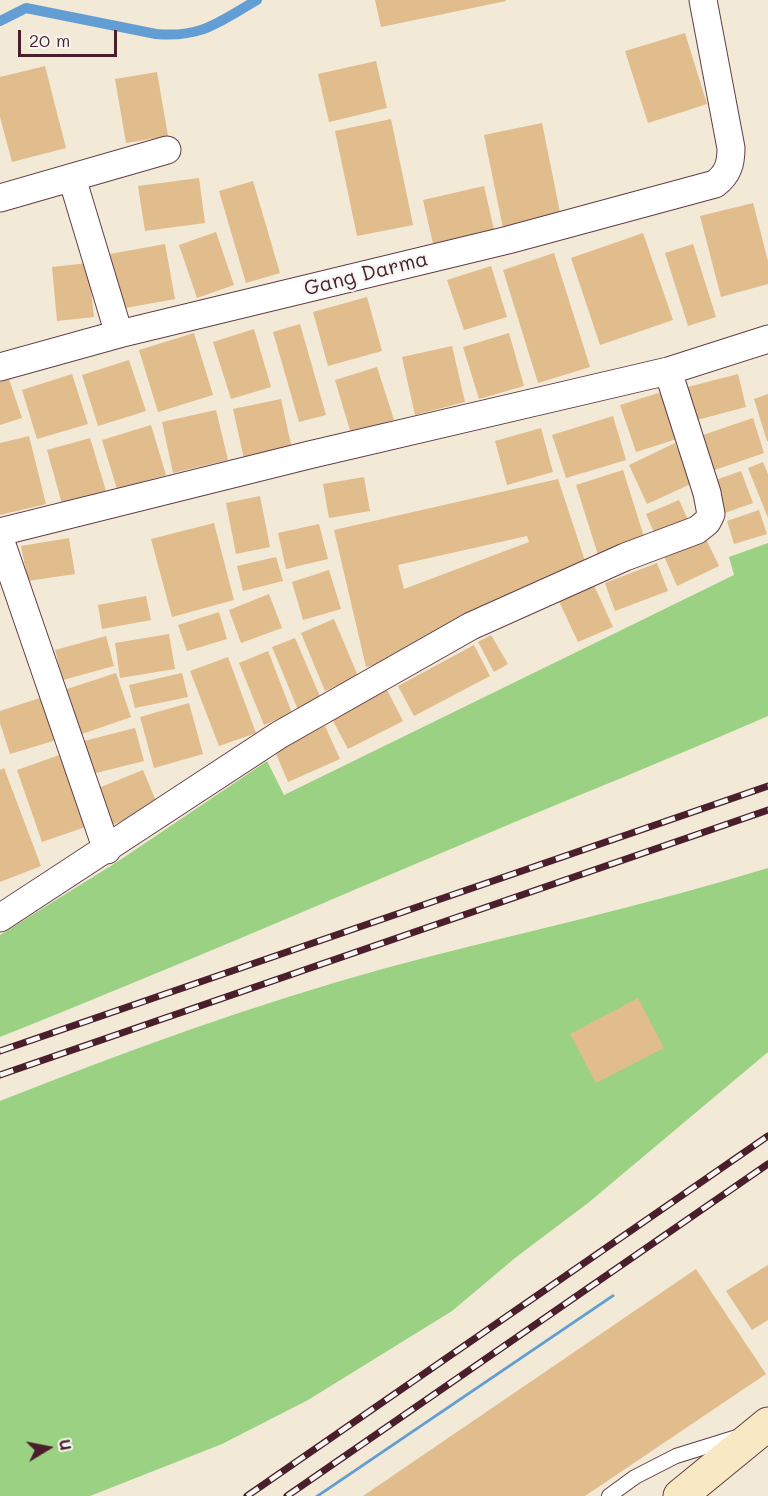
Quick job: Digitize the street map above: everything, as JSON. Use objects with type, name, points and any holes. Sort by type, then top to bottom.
[{"type":"main road","points":[[680,1496],[765,1427]]},
{"type":"street","name":"Gang Darma","points":[[0,367],[119,333],[508,240],[715,184],[728,171],[731,148],[703,0]]},
{"type":"street","points":[[0,198],[167,150]]},
{"type":"street","points":[[72,178],[119,333]]},
{"type":"street","points":[[0,532],[309,455],[668,371],[768,339]]},
{"type":"street","points":[[0,918],[107,850],[279,735],[471,626],[625,557],[697,530],[707,522],[711,514],[707,493],[668,371]]},
{"type":"street","points":[[0,539],[107,850]]},
{"type":"lane","points":[[609,1496],[635,1477],[676,1456],[765,1427]]},
{"type":"green space","points":[[768,543],[768,716],[0,1037],[0,935],[120,860],[267,761],[284,795],[734,575],[729,557]]},
{"type":"green space","points":[[768,868],[768,1052],[588,1203],[515,1258],[452,1311],[308,1400],[222,1444],[90,1496],[0,1496],[0,1101],[191,1029],[337,982],[673,895]]},
{"type":"water","points":[[613,1294],[615,1296],[320,1496],[315,1496]]},
{"type":"building","points":[[375,0],[506,0],[506,1],[381,27]]},
{"type":"building","points":[[685,33],[707,104],[648,123],[625,51]]},
{"type":"building","points":[[376,61],[387,108],[329,122],[318,74]]},
{"type":"building","points":[[45,66],[66,148],[12,162],[0,117],[0,77]]},
{"type":"building","points":[[157,72],[168,136],[126,143],[115,79]]},
{"type":"building","points":[[391,119],[413,225],[357,236],[335,131]]},
{"type":"building","points":[[542,123],[562,222],[504,233],[484,135]]},
{"type":"building","points":[[199,178],[205,223],[145,231],[138,186]]},
{"type":"building","points":[[253,181],[280,273],[246,283],[219,191]]},
{"type":"building","points":[[484,186],[495,234],[434,248],[423,200]]},
{"type":"building","points":[[753,203],[768,261],[768,284],[721,297],[700,216]]},
{"type":"building","points":[[216,232],[234,285],[197,298],[179,245]]},
{"type":"building","points":[[643,233],[673,320],[600,345],[571,258]]},
{"type":"building","points":[[165,244],[175,299],[120,309],[110,254]]},
{"type":"building","points":[[693,244],[716,317],[688,326],[665,253]]},
{"type":"building","points":[[554,253],[590,367],[538,383],[503,270]]},
{"type":"building","points":[[88,263],[94,317],[57,321],[52,267]]},
{"type":"building","points":[[491,266],[507,317],[464,330],[447,280]]},
{"type":"building","points":[[367,297],[382,351],[328,366],[313,312]]},
{"type":"building","points":[[300,324],[326,415],[299,422],[273,332]]},
{"type":"building","points":[[254,329],[271,387],[231,399],[213,342]]},
{"type":"building","points":[[194,333],[213,395],[158,412],[139,350]]},
{"type":"building","points":[[509,333],[524,386],[479,399],[463,347]]},
{"type":"building","points":[[452,346],[465,402],[415,415],[402,357]]},
{"type":"building","points":[[129,360],[146,411],[98,426],[82,375]]},
{"type":"building","points":[[377,367],[394,420],[351,434],[335,380]]},
{"type":"building","points":[[72,374],[88,424],[37,439],[22,390]]},
{"type":"building","points":[[738,374],[746,407],[693,421],[684,388]]},
{"type":"building","points":[[9,379],[22,418],[0,425],[0,382]]},
{"type":"building","points":[[665,391],[680,438],[636,452],[620,405]]},
{"type":"building","points":[[768,394],[768,441],[767,441],[754,399]]},
{"type":"building","points":[[281,399],[292,449],[244,459],[233,409]]},
{"type":"building","points":[[216,410],[228,460],[173,473],[162,422]]},
{"type":"building","points":[[613,416],[626,460],[566,478],[552,435]]},
{"type":"building","points":[[753,418],[764,453],[709,472],[697,437]]},
{"type":"building","points":[[151,425],[166,475],[117,489],[102,440]]},
{"type":"building","points":[[541,428],[553,472],[507,485],[495,441]]},
{"type":"building","points":[[29,436],[46,504],[0,515],[0,443]]},
{"type":"building","points":[[90,438],[106,491],[62,504],[47,450]]},
{"type":"building","points":[[675,443],[693,483],[647,504],[629,465]]},
{"type":"building","points":[[763,462],[768,474],[768,518],[748,468]]},
{"type":"building","points":[[623,470],[645,540],[598,555],[576,485]]},
{"type":"building","points":[[741,471],[753,503],[722,514],[710,482]]},
{"type":"building","points":[[364,477],[370,511],[329,518],[323,484]]},
{"type":"building","points":[[558,479],[587,567],[420,654],[366,667],[334,530]],"holes":[[[527,536],[529,542],[404,589],[398,565]]]},
{"type":"building","points":[[260,496],[270,547],[236,554],[226,503]]},
{"type":"building","points":[[679,500],[689,522],[656,537],[646,514]]},
{"type":"building","points":[[759,510],[767,534],[734,544],[727,521]]},
{"type":"building","points":[[214,523],[234,600],[172,617],[151,539]]},
{"type":"building","points":[[319,524],[328,559],[286,569],[278,533]]},
{"type":"building","points":[[705,537],[719,566],[677,586],[664,556]]},
{"type":"building","points":[[69,538],[75,574],[28,581],[21,546]]},
{"type":"building","points":[[276,557],[283,581],[243,591],[237,566]]},
{"type":"building","points":[[657,563],[668,591],[615,611],[605,583]]},
{"type":"building","points":[[329,570],[341,609],[303,620],[292,582]]},
{"type":"building","points":[[593,583],[613,627],[578,642],[558,599]]},
{"type":"building","points":[[269,594],[282,628],[241,643],[229,610]]},
{"type":"building","points":[[146,596],[151,620],[102,629],[98,605]]},
{"type":"building","points":[[219,612],[227,639],[187,651],[178,625]]},
{"type":"building","points":[[334,619],[358,676],[325,691],[301,633]]},
{"type":"building","points":[[169,634],[175,669],[120,678],[115,643]]},
{"type":"building","points":[[491,635],[508,664],[494,672],[478,642]]},
{"type":"building","points":[[106,636],[114,666],[63,680],[55,650]]},
{"type":"building","points":[[295,638],[322,701],[299,712],[272,647]]},
{"type":"building","points":[[474,645],[490,676],[414,716],[398,686]]},
{"type":"building","points":[[268,651],[292,713],[264,725],[239,663]]},
{"type":"building","points":[[228,657],[256,733],[219,746],[190,671]]},
{"type":"building","points":[[116,673],[131,717],[79,735],[64,690]]},
{"type":"building","points":[[182,673],[188,697],[135,708],[129,685]]},
{"type":"building","points":[[387,690],[403,721],[348,749],[332,719]]},
{"type":"building","points":[[49,695],[63,738],[10,754],[0,723],[0,711]]},
{"type":"building","points":[[189,703],[203,754],[154,768],[140,717]]},
{"type":"building","points":[[325,726],[340,759],[288,782],[274,749]]},
{"type":"building","points":[[135,728],[144,761],[92,774],[84,741]]},
{"type":"building","points":[[68,752],[94,824],[42,842],[17,770]]},
{"type":"building","points":[[4,768],[41,866],[0,882],[0,770]]},
{"type":"building","points":[[143,770],[158,806],[112,825],[96,789]]},
{"type":"building","points":[[638,998],[664,1048],[596,1083],[570,1034]]},
{"type":"building","points":[[768,1265],[768,1320],[752,1330],[726,1291]]},
{"type":"building","points":[[696,1269],[766,1374],[585,1496],[363,1496]]},
{"type":"waterway","points":[[0,21],[26,8],[156,34],[172,35],[210,27],[257,0]]},
{"type":"railway","points":[[0,1051],[768,786]]},
{"type":"railway","points":[[0,1075],[768,810]]},
{"type":"railway","points":[[247,1496],[768,1136]]},
{"type":"railway","points":[[287,1496],[768,1164]]}]
